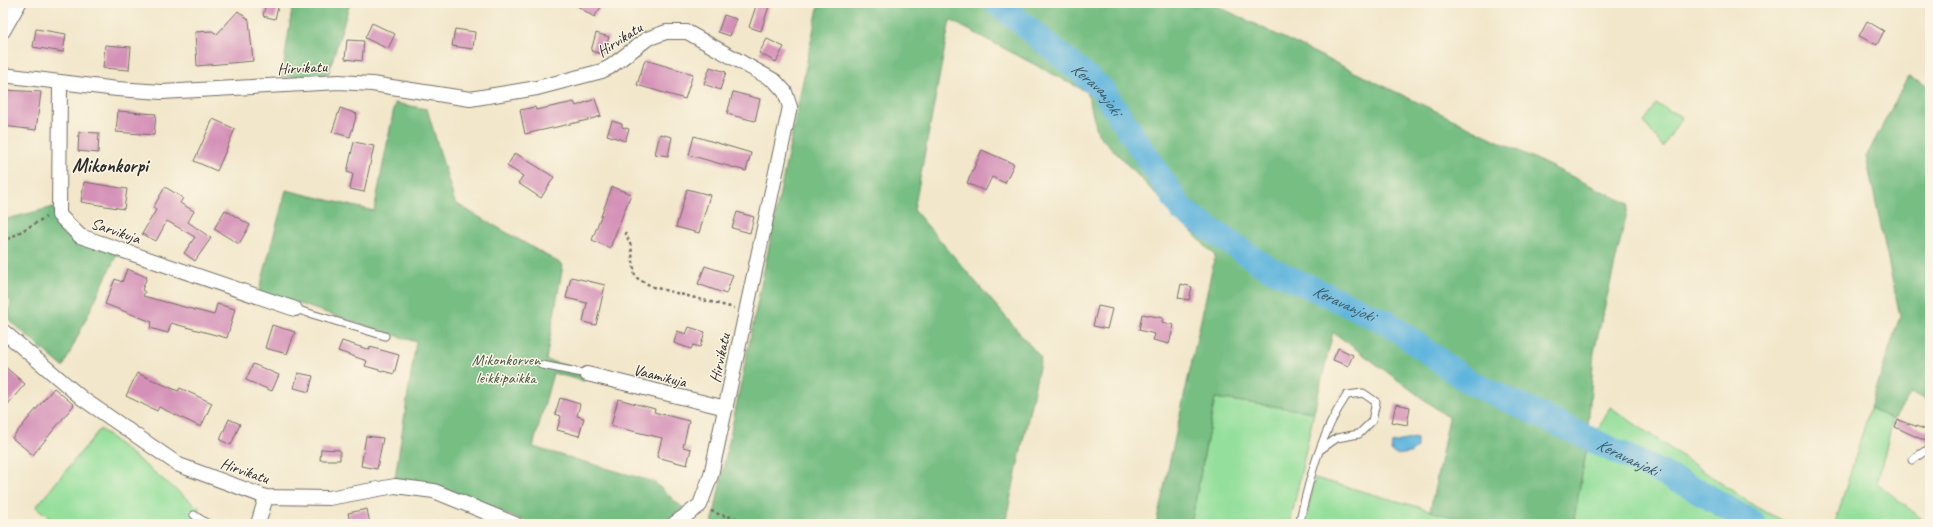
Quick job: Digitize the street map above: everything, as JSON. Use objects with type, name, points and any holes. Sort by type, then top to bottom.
[{"type":"street","points":[[3,31],[19,3]]},
{"type":"street","name":"Hirvikatu","points":[[3,75],[117,89],[162,92],[340,82],[372,84],[470,99],[537,88],[602,71],[610,67],[647,39],[666,32],[687,32],[775,81],[785,92],[790,107],[711,475],[700,505]]},
{"type":"street","points":[[59,215],[60,82]]},
{"type":"street","name":"Sarvikuja","points":[[59,215],[80,236],[295,309]]},
{"type":"street","name":"Hirvikatu","points":[[3,331],[83,399],[179,465],[266,497],[329,498],[395,486],[434,492],[515,524]]},
{"type":"street","name":"Vaamikuja","points":[[587,374],[726,408]]},
{"type":"street","points":[[258,524],[266,497]]},
{"type":"street","points":[[674,524],[700,505]]},
{"type":"lane","points":[[295,309],[385,336]]},
{"type":"lane","points":[[542,365],[587,374]]},
{"type":"lane","points":[[1299,524],[1320,450],[1336,411],[1347,395],[1363,393],[1376,402],[1372,421],[1359,434],[1337,438],[1320,450]]},
{"type":"lane","points":[[1912,460],[1925,451],[1930,453]]},
{"type":"lane","points":[[194,516],[208,524]]},
{"type":"path","points":[[3,242],[46,217],[59,215]]},
{"type":"path","points":[[625,232],[631,246],[635,277],[653,287],[746,311]]},
{"type":"path","points":[[700,505],[721,515],[764,524]]},
{"type":"green space","points":[[293,3],[350,3],[328,75],[282,77]]},
{"type":"green space","points":[[819,3],[1211,3],[1629,204],[1594,352],[1586,452],[1573,524],[1479,524],[1430,511],[1449,418],[1333,332],[1314,412],[1215,398],[1191,524],[1156,524],[1215,256],[1098,134],[1087,92],[950,20],[914,210],[1041,358],[1006,519],[1023,524],[712,524]]},
{"type":"green space","points":[[1908,77],[1930,87],[1930,401],[1911,393],[1893,420],[1870,408],[1900,316],[1866,157]]},
{"type":"green space","name":"Mikonkorven leikkipaikka","points":[[395,103],[427,109],[455,203],[563,265],[546,360],[586,371],[584,381],[553,373],[533,447],[654,482],[684,509],[662,524],[536,524],[518,519],[436,485],[395,478],[416,342],[259,291],[286,190],[374,211]]},
{"type":"green space","points":[[1656,104],[1682,117],[1663,147],[1644,122]]},
{"type":"green space","points":[[54,207],[56,220],[117,254],[63,367],[8,319],[11,301],[3,295],[3,220]]},
{"type":"green space","points":[[1215,398],[1314,412],[1290,524],[1191,524]]},
{"type":"green space","points":[[1610,407],[1756,507],[1790,524],[1573,524],[1586,452]]},
{"type":"green space","points":[[1870,408],[1893,420],[1877,483],[1928,524],[1835,524]]},
{"type":"green space","points":[[100,429],[200,509],[187,524],[57,524],[36,507]]},
{"type":"green space","points":[[1315,478],[1479,524],[1305,524]]},
{"type":"water","points":[[1415,438],[1417,439],[1417,448],[1410,453],[1396,455],[1391,451],[1392,443]]},
{"type":"building","points":[[266,3],[278,7],[275,19],[263,16]]},
{"type":"building","points":[[573,3],[604,3],[594,17]]},
{"type":"building","points":[[757,3],[770,3],[761,31],[749,27]]},
{"type":"building","points":[[238,11],[249,20],[253,61],[197,66],[195,32],[212,31],[217,34]]},
{"type":"building","points":[[724,15],[736,19],[730,36],[718,32]]},
{"type":"building","points":[[1867,21],[1884,31],[1877,45],[1859,36]]},
{"type":"building","points":[[372,23],[395,34],[388,49],[365,38]]},
{"type":"building","points":[[36,29],[66,34],[63,52],[33,47]]},
{"type":"building","points":[[455,29],[475,32],[473,49],[452,46]]},
{"type":"building","points":[[596,33],[609,37],[603,54],[591,51]]},
{"type":"building","points":[[767,39],[784,47],[776,62],[759,53]]},
{"type":"building","points":[[347,40],[364,41],[362,61],[345,59]]},
{"type":"building","points":[[105,45],[131,47],[129,70],[103,68]]},
{"type":"building","points":[[645,60],[693,74],[685,99],[637,85]]},
{"type":"building","points":[[710,67],[726,72],[720,90],[704,84]]},
{"type":"building","points":[[3,90],[41,92],[36,130],[3,126]]},
{"type":"building","points":[[733,92],[760,99],[755,121],[727,114]]},
{"type":"building","points":[[595,99],[601,116],[525,134],[520,110],[535,107],[536,110],[574,102],[576,106]]},
{"type":"building","points":[[340,108],[357,114],[350,137],[332,132]]},
{"type":"building","points":[[118,111],[156,114],[154,135],[116,132]]},
{"type":"building","points":[[213,119],[235,129],[217,171],[194,161]]},
{"type":"building","points":[[612,121],[622,124],[622,127],[629,129],[625,141],[607,135]]},
{"type":"building","points":[[79,132],[99,133],[98,153],[78,151]]},
{"type":"building","points":[[660,134],[672,137],[668,156],[655,154]]},
{"type":"building","points":[[694,136],[751,153],[746,171],[689,155]]},
{"type":"building","points":[[354,142],[374,146],[364,192],[350,189],[353,174],[347,172]]},
{"type":"building","points":[[982,150],[1014,164],[1005,183],[992,177],[985,191],[967,183]]},
{"type":"building","points":[[515,153],[554,177],[541,198],[518,183],[523,176],[507,166]]},
{"type":"building","points":[[84,182],[127,189],[124,209],[81,202]]},
{"type":"building","points":[[165,187],[183,198],[180,203],[194,211],[188,222],[211,238],[195,261],[184,253],[195,237],[167,221],[156,241],[142,234],[156,210],[153,208]]},
{"type":"building","points":[[612,187],[631,194],[610,248],[592,240]]},
{"type":"building","points":[[687,189],[710,195],[699,233],[676,227]]},
{"type":"building","points":[[225,210],[250,225],[239,244],[214,229]]},
{"type":"building","points":[[737,212],[754,217],[750,233],[732,228]]},
{"type":"building","points":[[705,266],[733,275],[726,294],[698,284]]},
{"type":"building","points":[[127,269],[147,277],[142,290],[145,292],[143,296],[214,315],[217,304],[235,309],[227,338],[171,323],[168,333],[150,328],[152,322],[105,304],[115,279],[122,282]]},
{"type":"building","points":[[571,277],[605,285],[596,325],[583,322],[587,303],[566,298]]},
{"type":"building","points":[[1181,284],[1192,287],[1189,300],[1178,298]]},
{"type":"building","points":[[1098,306],[1112,309],[1107,329],[1093,326]]},
{"type":"building","points":[[1142,314],[1163,318],[1162,322],[1174,325],[1169,344],[1153,340],[1155,334],[1139,330]]},
{"type":"building","points":[[272,325],[295,332],[287,354],[265,348]]},
{"type":"building","points":[[689,327],[705,332],[700,347],[693,345],[691,349],[674,343],[677,331],[686,334]]},
{"type":"building","points":[[342,341],[370,350],[370,347],[399,355],[394,374],[365,366],[367,361],[338,351]]},
{"type":"building","points":[[1338,348],[1353,355],[1348,366],[1333,360]]},
{"type":"building","points":[[253,364],[279,375],[272,391],[246,380]]},
{"type":"building","points":[[3,365],[25,384],[3,410]]},
{"type":"building","points":[[137,373],[178,391],[180,388],[212,403],[201,427],[159,407],[157,411],[126,396]]},
{"type":"building","points":[[298,373],[313,376],[309,392],[294,388]]},
{"type":"building","points":[[54,388],[74,405],[33,455],[12,438]]},
{"type":"building","points":[[560,398],[580,404],[577,416],[584,418],[579,436],[557,430],[561,416],[555,414]]},
{"type":"building","points":[[618,399],[655,409],[654,412],[689,421],[683,447],[691,449],[687,465],[657,457],[662,438],[611,426]]},
{"type":"building","points":[[1396,404],[1410,407],[1407,425],[1392,422]]},
{"type":"building","points":[[229,419],[240,424],[231,445],[220,440]]},
{"type":"building","points":[[1898,420],[1930,431],[1930,443],[1895,427]]},
{"type":"building","points":[[366,436],[383,438],[377,469],[361,466]]},
{"type":"building","points":[[321,449],[340,450],[340,460],[320,460]]},
{"type":"building","points":[[367,509],[370,524],[350,524],[348,513]]},
{"type":"waterway","name":"Keravanjoki","points":[[997,3],[1102,89],[1182,210],[1266,267],[1388,323],[1466,380],[1697,490],[1754,524]]},
{"type":"district","name":"Mikonkorpi","points":[[110,165]]}]
